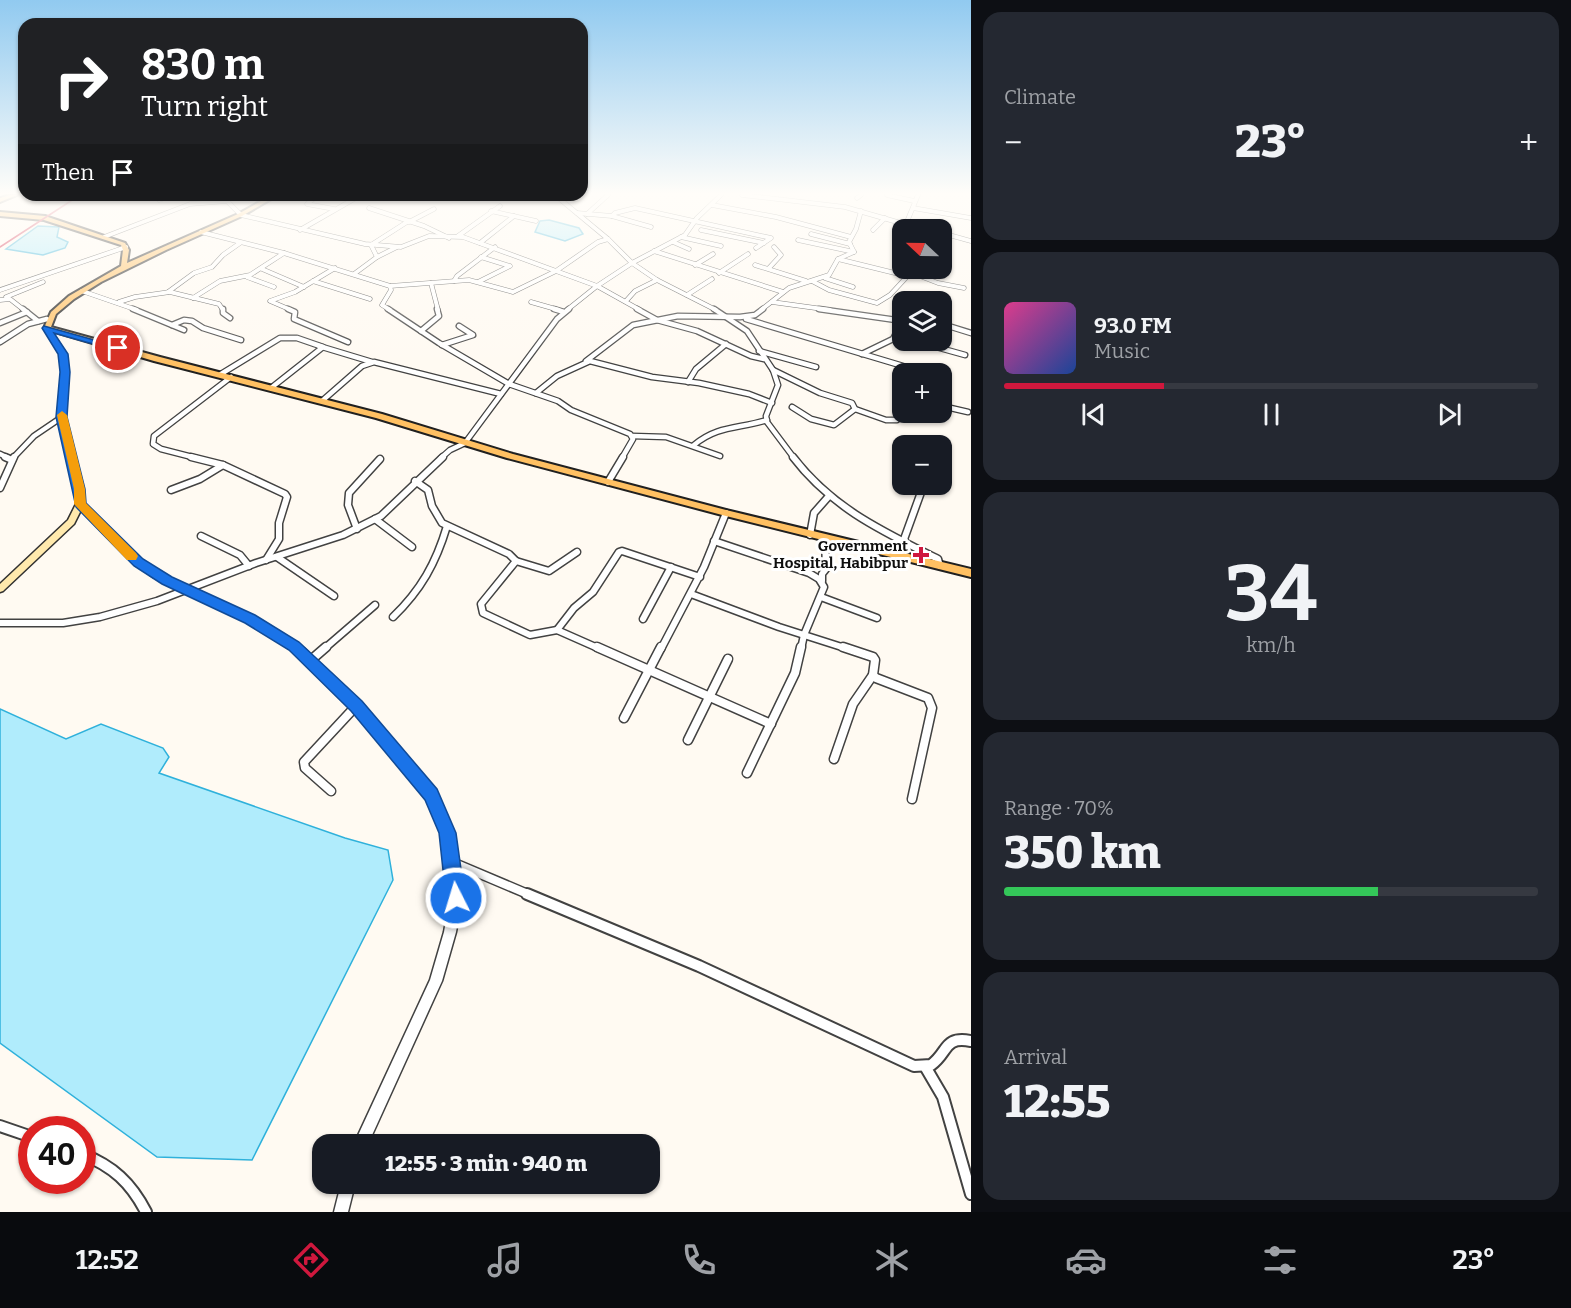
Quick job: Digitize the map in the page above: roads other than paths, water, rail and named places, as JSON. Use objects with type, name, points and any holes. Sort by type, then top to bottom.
[{"type":"main road","points":[[124,267],[126,252]]},
{"type":"main road","points":[[47,324],[62,303],[124,267],[158,252]]},
{"type":"main road","points":[[47,324],[157,359],[271,387],[608,482],[810,535],[971,573]]},
{"type":"main road","points":[[0,589],[71,522],[80,504],[80,489],[62,417],[65,372],[63,354],[47,324]]},
{"type":"street","points":[[0,291],[113,252]]},
{"type":"street","points":[[168,292],[194,273],[212,267],[229,252]]},
{"type":"street","points":[[278,252],[390,286],[454,281],[478,282],[505,292],[513,292],[556,271],[584,252]]},
{"type":"street","points":[[375,252],[377,257]]},
{"type":"street","points":[[354,274],[388,252]]},
{"type":"street","points":[[454,281],[489,252]]},
{"type":"street","points":[[504,252],[597,286],[657,320],[697,331],[764,359]]},
{"type":"street","points":[[621,252],[632,263],[657,280],[728,316],[747,331],[772,370],[778,385],[767,420],[770,428],[805,472],[828,496],[870,525],[938,560],[940,566]]},
{"type":"street","points":[[0,623],[75,622],[128,609],[357,529],[375,519],[389,510],[415,481],[450,450],[465,443],[552,323],[597,286],[653,252]]},
{"type":"street","points":[[656,252],[783,292]]},
{"type":"street","points":[[769,268],[781,255],[778,252]]},
{"type":"street","points":[[740,317],[755,315],[783,292],[825,278],[831,273],[838,259],[854,252]]},
{"type":"street","points":[[193,298],[220,281],[247,277],[284,253]]},
{"type":"street","points":[[695,265],[713,254]]},
{"type":"street","points":[[719,273],[748,254]]},
{"type":"street","points":[[478,282],[510,266],[481,257]]},
{"type":"street","points":[[838,259],[892,269]]},
{"type":"street","points":[[755,265],[811,282],[822,288],[877,303],[890,295],[905,279]]},
{"type":"street","points":[[335,268],[304,287],[271,302],[295,312],[294,319],[348,342]]},
{"type":"street","points":[[261,269],[304,287]]},
{"type":"street","points":[[247,277],[274,287]]},
{"type":"street","points":[[825,278],[853,287]]},
{"type":"street","points":[[687,295],[712,279]]},
{"type":"street","points":[[928,279],[964,288]]},
{"type":"street","points":[[626,301],[635,291],[657,280]]},
{"type":"street","points":[[313,281],[370,299]]},
{"type":"street","points":[[0,300],[43,282]]},
{"type":"street","points":[[421,331],[439,316],[431,283]]},
{"type":"street","points":[[390,286],[391,290],[382,305],[442,345],[508,384],[536,393],[632,436],[665,436],[720,456]]},
{"type":"street","points":[[0,291],[38,321],[47,324]]},
{"type":"street","points":[[82,291],[119,302],[184,330]]},
{"type":"street","points":[[119,302],[168,292],[222,305],[223,313],[230,318]]},
{"type":"street","points":[[531,302],[564,312]]},
{"type":"street","points":[[772,302],[892,320]]},
{"type":"street","points":[[0,323],[27,312]]},
{"type":"street","points":[[536,393],[553,378],[586,362],[629,327],[683,316],[740,317],[893,363]]},
{"type":"street","points":[[172,325],[188,320],[241,340]]},
{"type":"street","points":[[0,342],[38,321]]},
{"type":"street","points":[[442,345],[473,335],[459,327]]},
{"type":"street","points":[[952,327],[971,333]]},
{"type":"street","points":[[0,333],[11,334]]},
{"type":"street","points":[[221,374],[280,338],[288,336],[310,340],[323,347]]},
{"type":"street","points":[[862,354],[892,341]]},
{"type":"street","points":[[688,382],[696,369],[726,344]]},
{"type":"street","points":[[314,345],[501,394]]},
{"type":"street","points":[[271,387],[323,347]]},
{"type":"street","points":[[759,351],[816,367]]},
{"type":"street","points":[[951,351],[965,355]]},
{"type":"street","points":[[322,401],[362,366],[374,362]]},
{"type":"street","points":[[586,362],[598,362],[661,379],[749,394],[772,403]]},
{"type":"street","points":[[772,370],[820,393],[852,403],[855,409],[892,421]]},
{"type":"street","points":[[231,377],[152,440],[153,444],[161,449],[223,465],[280,490],[286,497],[279,524],[279,539],[266,560]]},
{"type":"street","points":[[792,407],[807,417],[834,425],[855,409]]},
{"type":"street","points":[[952,408],[968,412]]},
{"type":"street","points":[[0,488],[12,460],[36,434],[62,417]]},
{"type":"street","points":[[694,445],[705,435],[717,429],[749,427],[767,420]]},
{"type":"street","points":[[608,482],[632,436]]},
{"type":"street","points":[[0,454],[12,460]]},
{"type":"street","points":[[357,529],[347,499],[349,493],[380,459]]},
{"type":"street","points":[[171,490],[200,479],[223,465]]},
{"type":"street","points":[[415,481],[428,490],[432,506],[447,526],[509,554],[516,561],[549,571],[577,552]]},
{"type":"street","points":[[903,542],[920,495]]},
{"type":"street","points":[[810,535],[814,513],[828,496]]},
{"type":"street","points":[[80,504],[139,562],[162,578],[250,619],[294,646],[311,660],[356,706],[431,795],[447,833],[452,862],[456,898],[450,932],[436,981],[366,1134]]},
{"type":"street","points":[[624,718],[691,594],[726,513]]},
{"type":"street","points":[[375,519],[412,548]]},
{"type":"street","points":[[393,617],[416,595],[437,562],[447,526]]},
{"type":"street","points":[[201,536],[240,555],[249,566]]},
{"type":"street","points":[[747,772],[795,673],[804,635],[821,597],[824,587],[822,574],[825,569],[825,538]]},
{"type":"street","points":[[714,541],[806,572],[822,581]]},
{"type":"street","points":[[557,630],[574,608],[593,592],[619,552],[628,552],[699,577]]},
{"type":"street","points":[[276,557],[334,596]]},
{"type":"street","points":[[516,561],[481,604],[480,609],[483,612],[530,635],[557,630],[771,724]]},
{"type":"street","points":[[643,619],[671,567]]},
{"type":"street","points":[[691,594],[873,657],[875,660],[873,675],[864,684],[852,707],[841,731],[834,759]]},
{"type":"street","points":[[821,597],[877,618]]},
{"type":"street","points":[[311,660],[375,605]]},
{"type":"street","points":[[688,741],[728,659]]},
{"type":"street","points":[[873,675],[886,683],[925,696],[931,702],[932,708],[912,799]]},
{"type":"street","points":[[331,791],[305,768],[304,762],[356,706]]},
{"type":"street","points":[[452,862],[699,966],[910,1064],[926,1068],[935,1064],[948,1043],[960,1039],[971,1041]]},
{"type":"street","points":[[926,1068],[942,1097],[971,1194]]},
{"type":"street","points":[[0,1126],[18,1132]]},
{"type":"street","points":[[96,1160],[114,1167],[128,1182],[146,1212]]},
{"type":"street","points":[[341,1212],[346,1194]]},
{"type":"water","points":[[22,252],[54,252],[43,255]]},
{"type":"water","points":[[0,709],[66,739],[101,724],[163,748],[169,757],[159,773],[345,838],[388,850],[393,880],[252,1160],[157,1157],[0,1043]]},
{"type":"place","name":"Government Hospital, Habibpur","points":[[921,555]]}]
